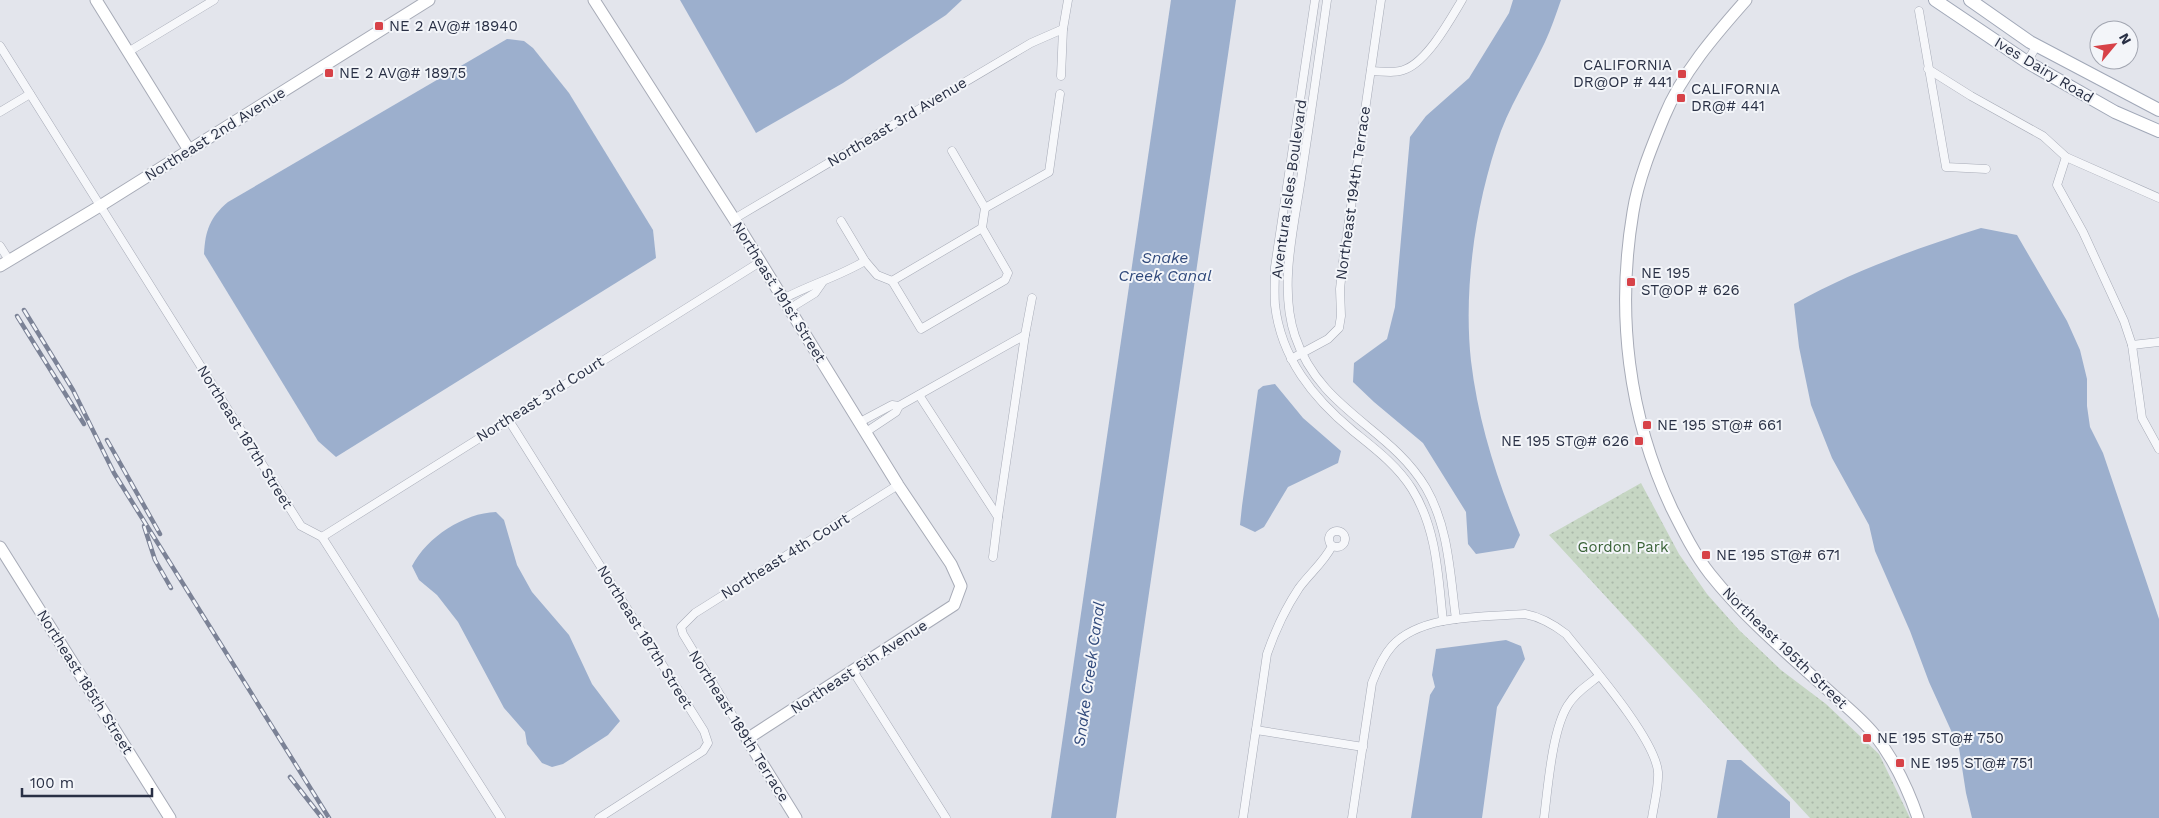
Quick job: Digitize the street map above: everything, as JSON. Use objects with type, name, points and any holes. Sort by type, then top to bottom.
[{"type":"main road","name":"Ives Dairy Road","points":[[1935,0],[2027,62],[2115,112],[2159,131]]},
{"type":"main road","name":"Ives Dairy Road","points":[[1970,0],[2037,45],[2159,110]]},
{"type":"street","points":[[96,0],[189,150]]},
{"type":"street","points":[[128,52],[214,0]]},
{"type":"street","name":"Northeast 2nd Avenue","points":[[4,263],[100,206],[429,0]]},
{"type":"street","name":"Northeast 191st Street","points":[[594,0],[734,219],[898,485],[951,564],[961,586]]},
{"type":"street","points":[[1061,76],[1063,29],[1068,0]]},
{"type":"street","name":"Aventura Isles Boulevard","points":[[1315,0],[1276,267],[1275,304],[1282,338],[1291,359],[1316,397],[1332,414],[1398,470],[1412,489],[1427,518],[1434,542],[1443,621]]},
{"type":"street","name":"Aventura Isles Boulevard","points":[[1327,0],[1290,267],[1287,301],[1295,336],[1310,369],[1327,392],[1398,453],[1426,488],[1444,532],[1456,620]]},
{"type":"street","name":"Northeast 194th Terrace","points":[[1291,359],[1328,339],[1339,328],[1342,316],[1340,289],[1343,262],[1381,0]]},
{"type":"street","points":[[1371,71],[1405,70],[1416,62],[1432,46],[1462,0]]},
{"type":"street","name":"Northeast 195th Street","points":[[1746,0],[1720,29],[1692,66],[1665,114],[1635,203],[1624,293],[1630,372],[1639,417],[1659,481],[1682,530],[1709,573],[1743,612],[1873,733],[1890,758],[1918,818]]},
{"type":"street","points":[[1919,11],[1946,167],[1986,169]]},
{"type":"street","name":"Northeast 3rd Avenue","points":[[734,219],[1031,43],[1063,29]]},
{"type":"street","points":[[2027,62],[2037,45]]},
{"type":"street","name":"Northeast 187th Street","points":[[0,46],[301,526],[322,537],[501,818]]},
{"type":"street","points":[[1928,69],[1970,96],[2043,136],[2066,158],[2159,198]]},
{"type":"street","points":[[0,112],[30,94]]},
{"type":"street","points":[[985,208],[1048,172],[1060,94]]},
{"type":"street","points":[[841,221],[865,262],[877,275],[892,280],[921,329],[1006,280],[1008,273],[982,228],[985,208],[952,151]]},
{"type":"street","points":[[2066,158],[2057,185],[2083,232],[2124,321],[2132,345],[2142,418],[2159,449]]},
{"type":"street","points":[[892,280],[982,228]]},
{"type":"street","points":[[0,246],[4,263]]},
{"type":"street","name":"Northeast 3rd Court","points":[[322,537],[760,262]]},
{"type":"street","points":[[789,309],[815,293],[822,283],[865,262]]},
{"type":"street","points":[[783,299],[817,282],[822,283]]},
{"type":"street","points":[[993,557],[1032,298]]},
{"type":"street","points":[[863,427],[892,405],[900,406],[1025,335]]},
{"type":"street","points":[[2132,345],[2159,342]]},
{"type":"street","points":[[919,395],[998,517]]},
{"type":"street","name":"Northeast 187th Street","points":[[508,419],[704,731],[708,743],[704,751],[599,818]]},
{"type":"street","name":"Northeast 4th Court","points":[[682,634],[681,627],[695,613],[898,485]]},
{"type":"street","points":[[1243,818],[1267,654],[1273,636],[1296,593],[1325,560],[1332,546]]},
{"type":"street","name":"Northeast 185th Street","points":[[0,547],[170,818]]},
{"type":"street","name":"Northeast 5th Avenue","points":[[747,739],[954,605],[961,586]]},
{"type":"street","points":[[1352,818],[1372,683],[1377,669],[1392,646],[1399,639],[1423,626],[1443,621],[1525,614],[1553,623],[1566,634],[1643,734],[1654,757],[1658,772],[1652,818]]},
{"type":"street","name":"Northeast 189th Terrace","points":[[682,634],[796,818]]},
{"type":"street","points":[[853,671],[946,818]]},
{"type":"street","points":[[1544,818],[1560,721],[1568,705],[1578,693],[1599,676]]},
{"type":"street","points":[[1256,730],[1362,747]]},
{"type":"green space","name":"Gordon Park","points":[[1641,483],[1679,554],[1707,594],[1739,630],[1781,670],[1826,704],[1879,754],[1910,818],[1810,818],[1549,535]]},
{"type":"water","points":[[680,0],[962,0],[946,15],[843,83],[756,133]]},
{"type":"water","name":"Snake Creek Canal","points":[[1171,0],[1236,0],[1116,818],[1051,818]]},
{"type":"water","points":[[1513,0],[1561,0],[1545,42],[1501,131],[1492,158],[1478,215],[1470,274],[1469,333],[1471,361],[1478,406],[1490,450],[1520,535],[1514,548],[1476,554],[1468,544],[1466,512],[1423,443],[1353,382],[1354,363],[1387,339],[1395,307],[1410,137],[1426,116],[1469,78],[1509,13]]},
{"type":"water","points":[[507,39],[524,41],[533,48],[569,93],[653,230],[656,258],[336,457],[318,441],[204,254],[207,231],[217,213],[228,202]]},
{"type":"water","points":[[1981,228],[2017,235],[2067,321],[2080,350],[2087,379],[2087,406],[2090,427],[2103,453],[2159,619],[2159,818],[1972,818],[1959,748],[1929,682],[1910,631],[1875,551],[1869,525],[1832,458],[1811,405],[1799,347],[1794,304],[1839,281],[1886,261]]},
{"type":"water","points":[[1275,384],[1303,418],[1341,451],[1338,463],[1288,487],[1264,527],[1255,532],[1240,525],[1242,506],[1258,390],[1263,386]]},
{"type":"water","points":[[496,512],[504,520],[517,565],[532,592],[569,635],[592,684],[620,721],[608,735],[563,764],[552,767],[542,763],[527,744],[525,732],[504,708],[458,622],[437,595],[419,580],[412,566],[427,545],[448,528],[471,517]]},
{"type":"water","points":[[1506,640],[1521,646],[1525,659],[1497,707],[1482,818],[1411,818],[1430,695],[1435,687],[1432,675],[1436,649]]},
{"type":"water","points":[[1727,760],[1741,760],[1790,802],[1790,818],[1717,818]]},
{"type":"railway","points":[[24,310],[73,390],[114,473],[329,818]]},
{"type":"railway","points":[[17,316],[84,424]]},
{"type":"railway","points":[[107,440],[160,534]]},
{"type":"railway","points":[[144,526],[155,560],[171,588]]},
{"type":"railway","points":[[290,777],[322,818]]},
{"type":"place","name":"NE 2 AV@# 18940","points":[[379,26]]},
{"type":"place","name":"NE 2 AV@# 18975","points":[[329,73]]},
{"type":"place","name":"CALIFORNIA DR@OP # 441","points":[[1682,74]]},
{"type":"place","name":"CALIFORNIA DR@# 441","points":[[1681,98]]},
{"type":"place","name":"NE 195 ST@OP # 626","points":[[1631,282]]},
{"type":"place","name":"NE 195 ST@# 661","points":[[1647,425]]},
{"type":"place","name":"NE 195 ST@# 626","points":[[1639,441]]},
{"type":"place","name":"NE 195 ST@# 671","points":[[1706,555]]},
{"type":"place","name":"NE 195 ST@# 750","points":[[1867,738]]},
{"type":"place","name":"NE 195 ST@# 751","points":[[1900,763]]}]
